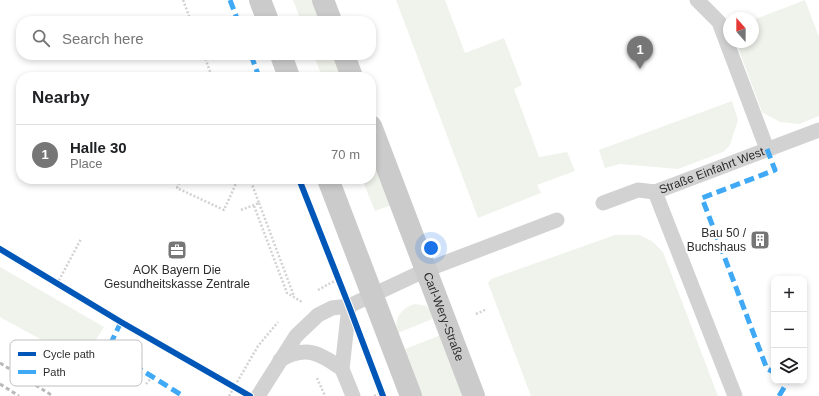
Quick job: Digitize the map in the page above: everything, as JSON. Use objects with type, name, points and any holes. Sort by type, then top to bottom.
[{"type":"main road","points":[[260,0],[266,16]]},
{"type":"main road","points":[[323,0],[329,16]]},
{"type":"main road","points":[[283,60],[287,72]]},
{"type":"main road","points":[[346,60],[350,72]]},
{"type":"main road","name":"Carl-Wery-Straße","points":[[376,139],[474,396]]},
{"type":"main road","points":[[330,184],[411,396]]},
{"type":"lane","points":[[697,0],[719,22],[767,149]]},
{"type":"lane","name":"Straße Einfahrt West","points":[[603,203],[638,190],[655,192],[819,130]]},
{"type":"lane","points":[[655,192],[735,396]]},
{"type":"lane","points":[[258,396],[296,336],[318,315],[332,308],[349,306],[426,270],[557,220]]},
{"type":"lane","points":[[349,306],[342,369],[353,396]]},
{"type":"lane","points":[[280,360],[290,355],[312,352],[322,355],[342,369]]},
{"type":"path","points":[[183,0],[189,16]]},
{"type":"path","points":[[206,60],[210,72]]},
{"type":"path","points":[[179,184],[177,188],[224,210],[236,184]]},
{"type":"path","points":[[252,184],[294,296]]},
{"type":"path","points":[[241,210],[259,204]]},
{"type":"path","points":[[254,206],[287,293]]},
{"type":"path","points":[[57,284],[80,239]]},
{"type":"path","points":[[476,314],[487,309]]},
{"type":"path","points":[[316,376],[325,396]]},
{"type":"path","points":[[146,384],[152,377]]},
{"type":"path","points":[[374,396],[381,393]]},
{"type":"shaded area","points":[[293,0],[315,0],[321,16],[299,16]]},
{"type":"shaded area","points":[[396,0],[445,0],[465,53],[504,38],[522,85],[514,89],[539,157],[567,152],[575,171],[537,185],[541,193],[478,218]]},
{"type":"shaded area","points":[[805,0],[819,37],[819,116],[799,124],[780,122],[762,112],[738,48],[759,48],[759,18]]},
{"type":"shaded area","points":[[316,60],[338,60],[343,72],[320,72]]},
{"type":"shaded area","points":[[732,101],[738,120],[730,145],[723,152],[678,169],[620,164],[605,168],[599,150]]},
{"type":"shaded area","points":[[376,159],[394,204],[375,211],[364,184],[376,184]]},
{"type":"shaded area","points":[[615,235],[639,235],[652,241],[663,252],[718,396],[531,396],[488,283],[491,279]]},
{"type":"shaded area","points":[[0,267],[104,327],[96,340],[42,340],[0,317]]},
{"type":"shaded area","points":[[415,304],[426,306],[437,317],[398,333],[397,319],[399,315],[406,308]]},
{"type":"shaded area","points":[[443,334],[467,396],[421,396],[403,350]]},
{"type":"railway","points":[[0,363],[10,369]]},
{"type":"railway","points":[[0,384],[19,396]]},
{"type":"railway","points":[[37,386],[53,396]]},
{"type":"marked path","points":[[230,0],[236,16]]},
{"type":"marked path","points":[[253,60],[257,72]]},
{"type":"marked path","points":[[767,149],[775,170],[702,198],[767,369],[771,371]]},
{"type":"marked path","points":[[112,340],[121,322]]},
{"type":"marked path","points":[[142,370],[183,396]]},
{"type":"marked path","points":[[779,396],[786,384]]},
{"type":"cycle path","points":[[301,184],[383,396]]},
{"type":"cycle path","points":[[0,249],[121,322],[250,396]]},
{"type":"place","name":"Halle 30","points":[[640,69]]},
{"type":"place","name":"Bau 50 / Buchshaus","points":[[760,240]]},
{"type":"place","name":"AOK Bayern Die Gesundheitskasse Zentrale","points":[[177,250]]}]
